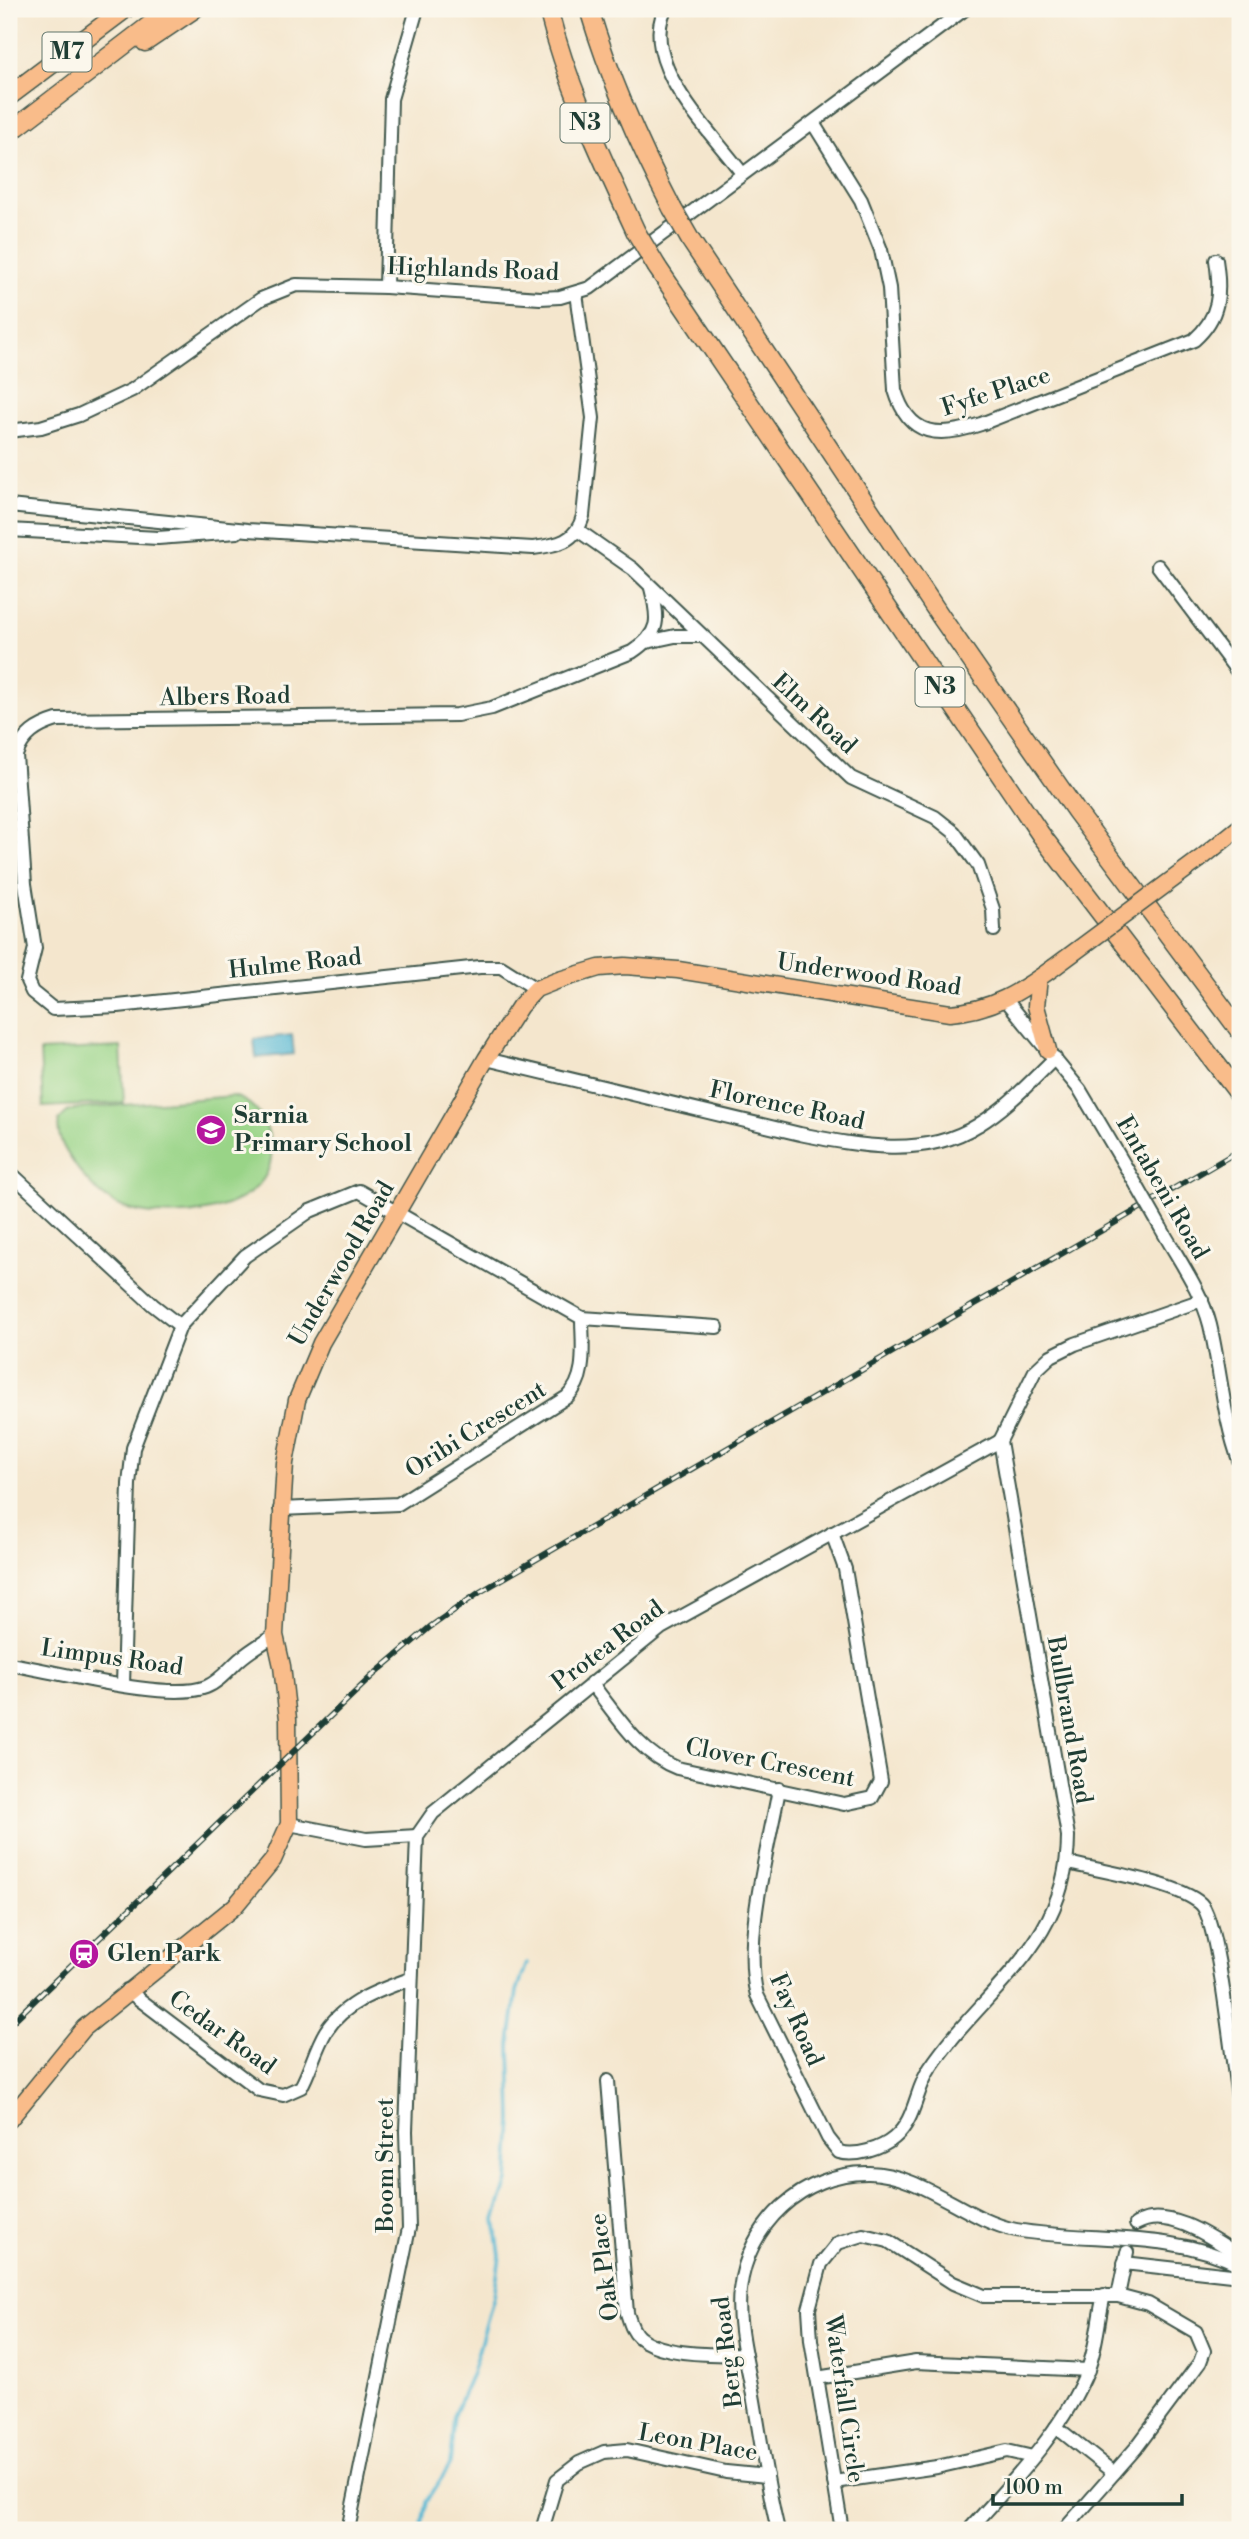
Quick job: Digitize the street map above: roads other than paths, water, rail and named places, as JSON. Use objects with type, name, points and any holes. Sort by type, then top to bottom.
[{"type":"highway","name":"M7","points":[[9,96],[125,9]]},
{"type":"highway","name":"M7","points":[[9,133],[171,9]]},
{"type":"highway","points":[[109,57],[142,44],[194,9]]},
{"type":"highway","name":"N3","points":[[548,9],[560,57],[581,114],[636,232],[657,267],[1041,835],[1240,1095]]},
{"type":"highway","name":"N3","points":[[589,9],[603,57],[637,142],[691,241],[933,606],[1076,811],[1240,1031]]},
{"type":"main road","name":"Underwood Road","points":[[9,2120],[84,2028],[127,1990],[235,1906],[273,1860],[289,1824],[290,1763],[286,1699],[275,1635],[281,1578],[280,1509],[289,1433],[307,1371],[486,1059],[513,1016],[536,989],[580,972],[625,966],[678,970],[950,1013],[985,1008],[1006,1000],[1039,978],[1240,827]]},
{"type":"main road","points":[[1039,978],[1036,1006],[1052,1054]]},
{"type":"street","points":[[386,287],[391,100],[417,9]]},
{"type":"street","points":[[665,9],[657,33],[664,66],[741,172]]},
{"type":"street","name":"Highlands Road","points":[[9,431],[41,427],[79,415],[132,390],[280,289],[317,283],[540,298],[576,293],[606,276],[741,172],[813,123],[965,9]]},
{"type":"street","name":"Fyfe Place","points":[[813,123],[870,219],[889,288],[898,403],[911,421],[929,432],[949,433],[981,424],[1194,340],[1206,330],[1219,304],[1216,260]]},
{"type":"street","points":[[9,506],[247,530],[533,548],[562,542],[579,531],[593,418],[576,293]]},
{"type":"street","points":[[9,530],[158,538],[210,536],[247,530]]},
{"type":"street","name":"Elm Road","points":[[579,531],[633,569],[851,778],[935,817],[954,832],[978,865],[993,909],[994,930]]},
{"type":"street","points":[[1158,566],[1240,675]]},
{"type":"street","points":[[646,642],[653,634],[657,619],[652,588]]},
{"type":"street","points":[[646,642],[675,636],[702,636]]},
{"type":"street","name":"Albers Road","points":[[53,1009],[32,992],[27,981],[35,948],[15,765],[20,744],[35,729],[57,720],[457,715],[492,708],[632,652],[646,642]]},
{"type":"street","name":"Hulme Road","points":[[53,1009],[118,1006],[480,967],[501,967],[536,989]]},
{"type":"street","name":"Entabeni Road","points":[[1006,1000],[1052,1054],[1102,1124],[1202,1300],[1210,1324],[1224,1413],[1240,1463]]},
{"type":"street","name":"Florence Road","points":[[486,1059],[800,1134],[886,1147],[937,1143],[963,1134],[999,1109],[1052,1054]]},
{"type":"street","points":[[14,1176],[153,1305],[180,1326]]},
{"type":"street","points":[[123,1685],[129,1484],[133,1448],[180,1326],[245,1256],[310,1211],[359,1191],[582,1318],[717,1327]]},
{"type":"street","points":[[1000,1441],[1024,1389],[1035,1371],[1051,1356],[1075,1344],[1202,1300]]},
{"type":"street","name":"Oribi Crescent","points":[[280,1509],[398,1504],[575,1390],[582,1365],[582,1318]]},
{"type":"street","name":"Protea Road","points":[[417,1836],[433,1813],[661,1628],[1000,1441]]},
{"type":"street","name":"Bullbrand Road","points":[[828,2138],[839,2152],[858,2154],[892,2140],[902,2131],[930,2068],[955,2035],[1014,1973],[1032,1949],[1063,1885],[1068,1863],[1065,1812],[1000,1441]]},
{"type":"street","name":"Clover Crescent","points":[[592,1684],[643,1749],[657,1760],[677,1768],[853,1804],[872,1798],[881,1781],[845,1569],[832,1533]]},
{"type":"street","name":"Limpus Road","points":[[9,1664],[169,1691],[208,1686],[275,1635]]},
{"type":"street","name":"Fay Road","points":[[779,1789],[751,1948],[753,1981],[757,1995],[828,2138]]},
{"type":"street","points":[[289,1824],[366,1839],[417,1836]]},
{"type":"street","name":"Boom Street","points":[[348,2530],[410,2228],[406,2131],[417,1836]]},
{"type":"street","points":[[1068,1863],[1173,1890],[1203,1905],[1214,1929],[1231,2064],[1240,2110]]},
{"type":"street","name":"Cedar Road","points":[[127,1990],[259,2090],[283,2095],[301,2087],[327,2031],[340,2015],[369,1996],[410,1979]]},
{"type":"street","name":"Oak Place","points":[[608,2081],[627,2313],[633,2330],[651,2344],[665,2348],[708,2355],[746,2354]]},
{"type":"street","name":"Berg Road","points":[[778,2530],[746,2354],[739,2293],[752,2246],[766,2222],[802,2191],[843,2176],[870,2173],[894,2177],[987,2221],[1015,2230],[1182,2245],[1240,2265]]},
{"type":"street","points":[[1136,2224],[1145,2218],[1169,2220],[1240,2256]]},
{"type":"street","name":"Waterfall Circle","points":[[842,2530],[809,2326],[814,2289],[828,2252],[838,2243],[863,2235],[888,2241],[953,2283],[984,2296],[1118,2295],[1148,2304],[1180,2320],[1196,2332],[1204,2351],[1200,2362],[1114,2473],[1064,2530]]},
{"type":"street","points":[[1118,2295],[1126,2257],[1240,2276]]},
{"type":"street","points":[[969,2530],[1033,2457],[1055,2427],[1088,2370],[1104,2295]]},
{"type":"street","points":[[817,2378],[916,2362],[1088,2370]]},
{"type":"street","points":[[1055,2427],[1114,2473]]},
{"type":"street","name":"Leon Place","points":[[542,2530],[557,2480],[579,2463],[604,2452],[627,2450],[726,2473],[767,2476]]},
{"type":"street","points":[[834,2482],[937,2467],[1007,2451],[1033,2457]]},
{"type":"water","points":[[292,1035],[294,1054],[256,1058],[254,1039]]},
{"type":"waterway","points":[[421,2530],[426,2502],[450,2465],[454,2414],[472,2373],[494,2296],[500,2256],[495,2219],[508,2181],[512,2120],[510,2044],[517,1991],[527,1963]]},
{"type":"railway","points":[[9,2025],[371,1677],[430,1627],[480,1592],[1240,1150]]},
{"type":"place","name":"Sarnia Primary School","points":[[211,1130]]},
{"type":"place","name":"Glen Park","points":[[84,1954]]}]
